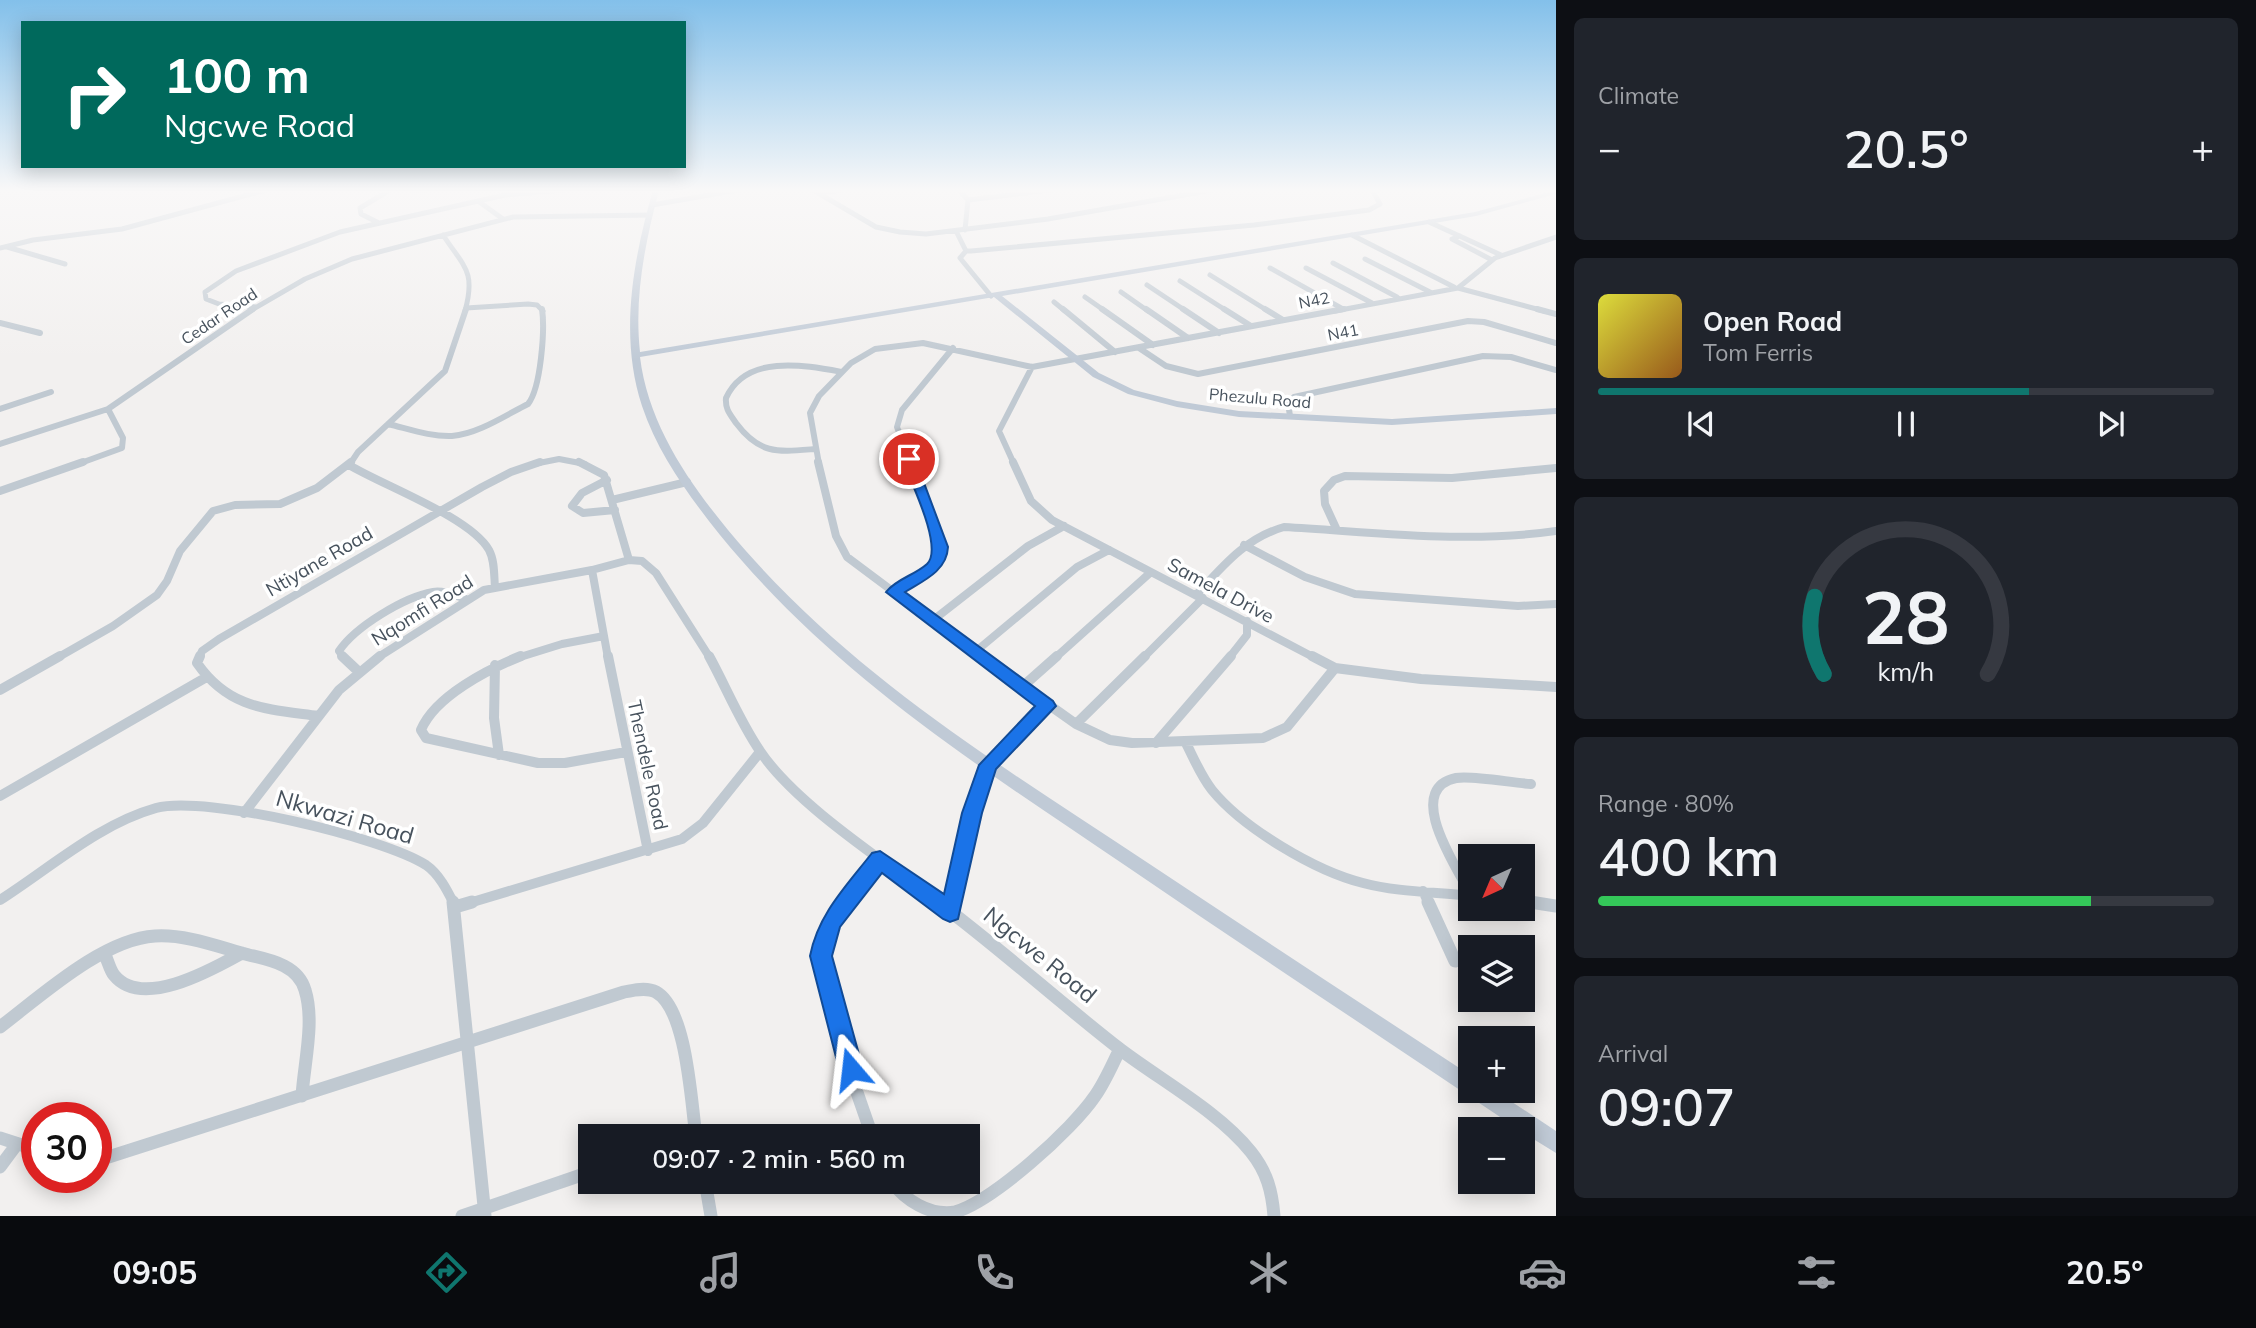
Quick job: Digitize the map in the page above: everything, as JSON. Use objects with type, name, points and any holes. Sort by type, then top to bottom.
[{"type":"street","points":[[3,247],[65,264]]},
{"type":"street","points":[[256,307],[213,303],[206,299],[205,292],[218,281],[255,263],[299,247]]},
{"type":"street","name":"Cedar Road","points":[[0,444],[108,410],[256,307],[305,279],[339,263],[399,247]]},
{"type":"street","points":[[0,690],[113,626],[157,595],[167,581],[180,551],[213,511],[235,505],[280,504],[317,488],[349,465],[358,452],[445,372],[466,308],[471,282],[451,247]]},
{"type":"street","points":[[645,247],[635,305],[635,355],[642,391],[651,414],[687,482],[734,547],[801,620],[880,688],[938,732],[1458,1078]]},
{"type":"street","points":[[964,247],[966,251]]},
{"type":"street","points":[[993,296],[960,258],[966,251],[1013,247]]},
{"type":"street","points":[[635,355],[1283,247]]},
{"type":"street","points":[[1375,247],[1457,288],[1492,260],[1526,247]]},
{"type":"street","points":[[1467,247],[1492,260]]},
{"type":"street","points":[[1484,247],[1501,255]]},
{"type":"street","points":[[1365,259],[1430,292]]},
{"type":"street","points":[[1333,263],[1397,297]]},
{"type":"street","points":[[1270,268],[1343,309]]},
{"type":"street","points":[[1306,268],[1372,303]]},
{"type":"street","points":[[1210,275],[1283,320]]},
{"type":"street","points":[[1180,281],[1251,326]]},
{"type":"street","points":[[1147,285],[1219,332]]},
{"type":"street","name":"N42","points":[[1032,367],[1397,297],[1457,288],[1556,314]]},
{"type":"street","points":[[1121,292],[1188,338]]},
{"type":"street","name":"Phezulu Road","points":[[993,296],[1107,381],[1147,397],[1228,413],[1416,421],[1556,411]]},
{"type":"street","points":[[1085,297],[1153,345]]},
{"type":"street","points":[[1054,302],[1115,352]]},
{"type":"street","points":[[388,424],[431,435],[455,436],[486,425],[533,398],[538,381],[543,310],[537,305],[528,304],[466,308]]},
{"type":"street","name":"N41","points":[[1139,348],[1166,366],[1198,374],[1468,321],[1484,322],[1556,343]]},
{"type":"street","points":[[0,323],[40,333]]},
{"type":"street","points":[[1032,367],[923,342],[876,349],[857,357],[842,372],[812,407],[809,420],[840,548],[858,567],[1047,706],[1110,740],[1156,743],[1245,741],[1276,733],[1287,727],[1335,668]]},
{"type":"street","points":[[894,592],[933,566],[940,555],[941,547],[935,526],[897,428],[902,410],[953,348]]},
{"type":"street","points":[[1290,416],[1288,403],[1294,397],[1483,356],[1511,357],[1556,370]]},
{"type":"street","points":[[815,449],[782,451],[761,447],[744,434],[724,405],[725,399],[729,390],[744,376],[765,368],[806,365],[842,372]]},
{"type":"street","name":"Samela Drive","points":[[1032,367],[999,431],[1031,501],[1041,512],[1335,668],[1421,679],[1556,687]]},
{"type":"street","points":[[0,409],[51,392]]},
{"type":"street","points":[[0,491],[122,449],[123,438],[108,410]]},
{"type":"street","name":"Ntiyane Road","points":[[205,678],[197,663],[202,651],[209,645],[516,468],[536,461],[572,462],[595,468],[607,480]]},
{"type":"street","points":[[349,465],[364,476],[440,512],[472,535],[489,551],[495,588]]},
{"type":"street","points":[[1336,528],[1323,493],[1329,483],[1345,476],[1452,478],[1556,468]]},
{"type":"street","points":[[615,510],[583,513],[572,506],[576,497],[607,480],[629,560]]},
{"type":"street","points":[[612,499],[687,482]]},
{"type":"street","points":[[932,621],[1028,546],[1064,526]]},
{"type":"street","points":[[1076,724],[1200,597],[1244,545],[1261,534],[1277,528],[1336,528],[1495,537],[1556,531]]},
{"type":"street","points":[[1244,545],[1305,577],[1355,594],[1518,606],[1556,604]]},
{"type":"street","points":[[975,652],[1077,567],[1109,550]]},
{"type":"street","name":"Ngcwe Road","points":[[629,560],[636,559],[647,563],[662,581],[699,637],[760,752],[818,810],[880,860],[950,912],[1120,1049],[1219,1122],[1250,1151],[1265,1173],[1272,1191],[1274,1216]]},
{"type":"street","name":"Nqomfi Road","points":[[244,813],[339,690],[359,672],[466,599],[495,588],[592,570],[629,560]]},
{"type":"street","name":"Thendele Road","points":[[455,907],[648,851],[626,752],[592,570]]},
{"type":"street","points":[[1022,687],[1151,572]]},
{"type":"street","points":[[359,672],[349,665],[339,651],[341,644],[351,636],[403,604],[425,595],[441,592],[466,599]]},
{"type":"street","points":[[1156,743],[1179,713],[1243,642],[1247,635],[1247,621]]},
{"type":"street","points":[[604,636],[561,643],[495,665],[432,710],[421,730],[426,738],[435,741],[538,763],[565,763],[626,752]]},
{"type":"street","points":[[495,665],[494,718],[499,755]]},
{"type":"street","points":[[0,796],[205,678],[229,698],[242,704],[318,716]]},
{"type":"street","points":[[950,912],[972,813],[988,765],[1047,706]]},
{"type":"street","points":[[1186,743],[1203,778],[1214,793],[1255,827],[1297,853],[1361,883],[1458,894]]},
{"type":"street","points":[[648,851],[682,839],[703,823],[760,752]]},
{"type":"street","points":[[1458,870],[1435,822],[1431,808],[1435,792],[1444,782],[1456,779],[1531,784]]},
{"type":"street","name":"Nkwazi Road","points":[[0,900],[114,827],[159,807],[181,805],[244,813],[341,835],[399,852],[427,865],[448,891],[455,907],[484,1212]]},
{"type":"street","points":[[868,1124],[837,1024],[821,956],[824,939],[833,920],[880,860]]},
{"type":"street","points":[[1423,891],[1455,961]]},
{"type":"street","points":[[1535,903],[1556,905]]},
{"type":"street","points":[[0,1027],[69,977],[138,938],[155,936],[185,939],[277,962],[294,972],[305,989],[302,1096]]},
{"type":"street","points":[[105,955],[107,967],[118,981],[130,987],[145,988],[160,987],[205,973],[242,953]]},
{"type":"street","points":[[112,1155],[624,992],[642,989],[655,992],[670,1007],[676,1021],[694,1124]]},
{"type":"street","points":[[901,1194],[925,1212],[953,1213],[976,1201],[1066,1130],[1094,1098],[1120,1049]]},
{"type":"street","points":[[1496,1103],[1556,1143]]},
{"type":"street","points":[[0,1138],[21,1145]]},
{"type":"street","points":[[0,1167],[17,1144]]},
{"type":"street","points":[[462,1216],[484,1212],[578,1177]]},
{"type":"street","points":[[708,1194],[712,1216]]},
{"type":"route","points":[[851,1069],[821,956],[824,939],[833,920],[880,860],[950,912],[972,813],[988,765],[1047,706],[894,592],[933,566],[938,560],[941,547],[909,459]]}]
